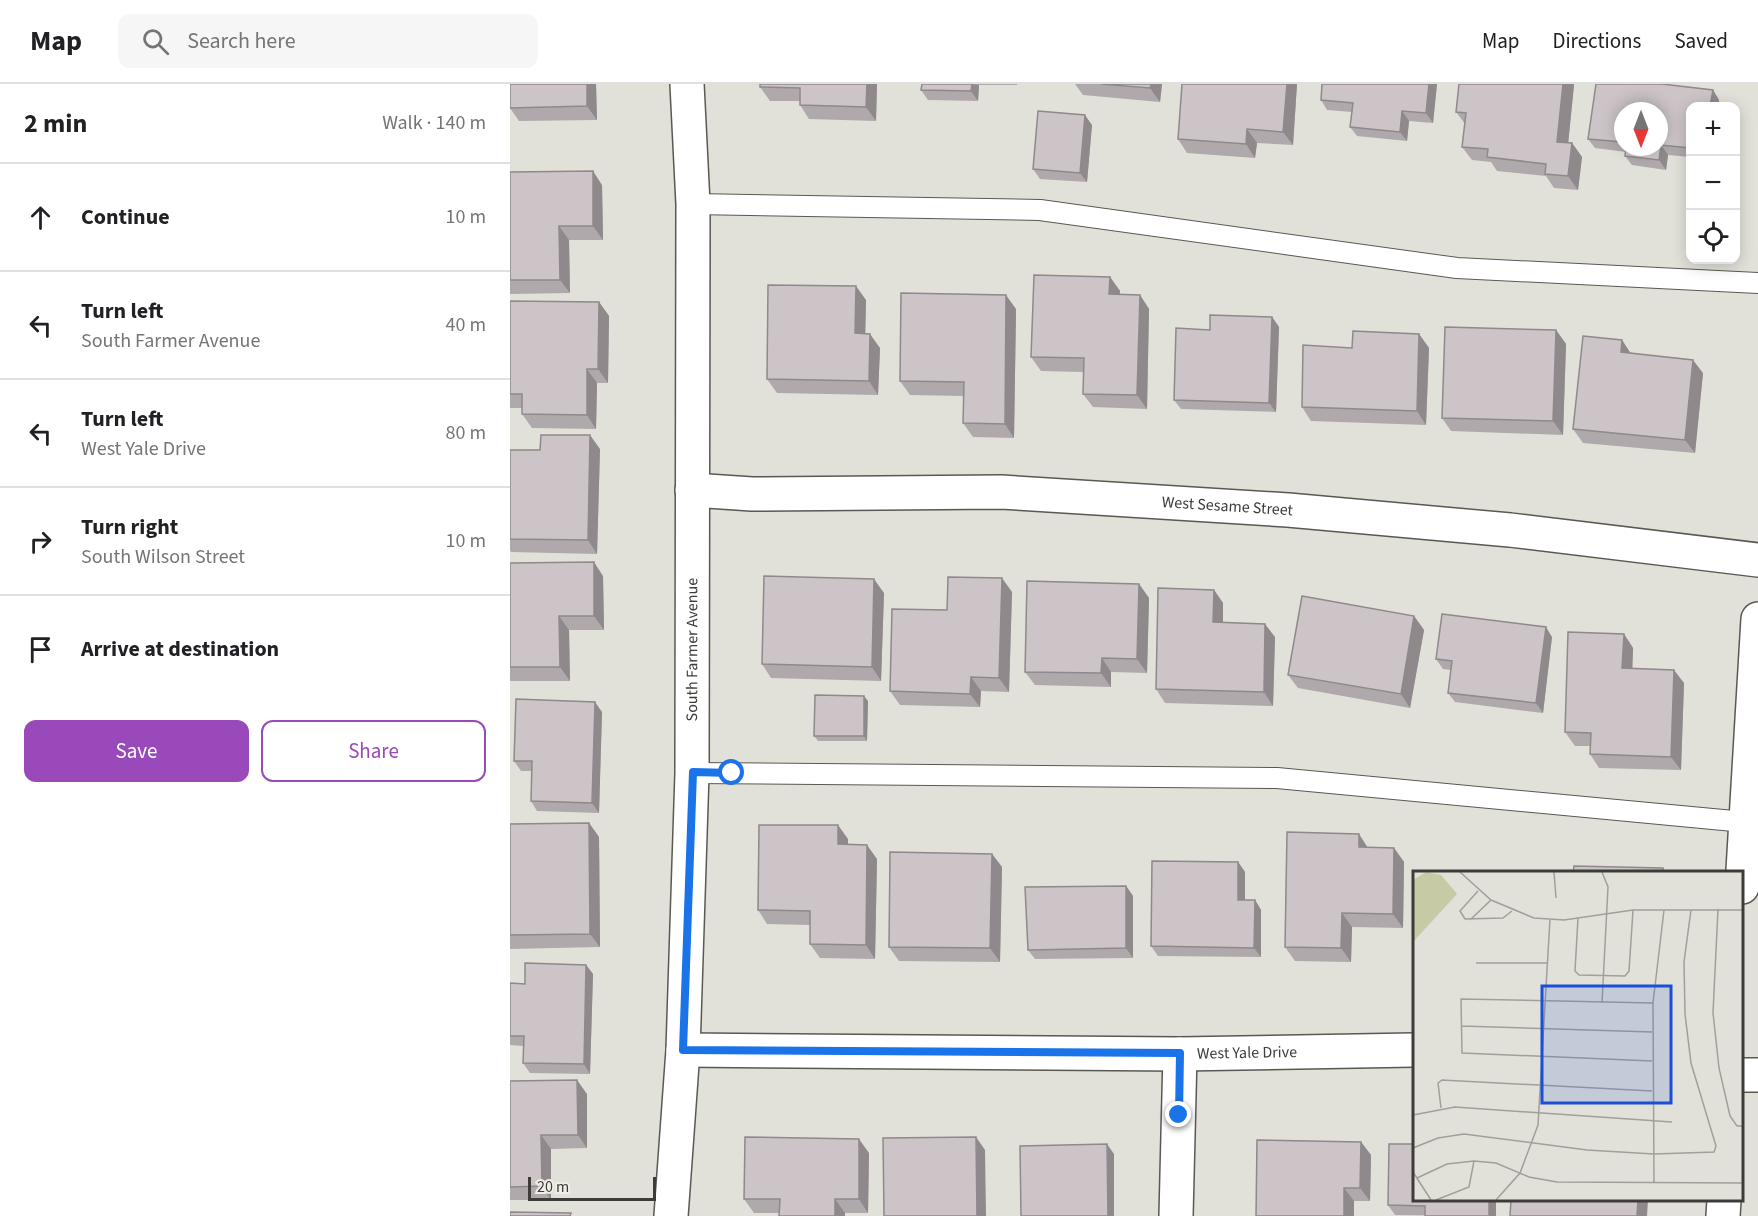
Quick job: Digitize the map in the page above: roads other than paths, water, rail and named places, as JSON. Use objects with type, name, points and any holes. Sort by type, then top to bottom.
[{"type":"street","name":"South Farmer Avenue","points":[[671,1216],[683,1050],[693,772],[693,204],[687,84]]},
{"type":"street","name":"West Sesame Street","points":[[693,490],[752,494],[1001,492],[1288,510],[1510,530],[1758,560]]},
{"type":"street","points":[[1743,880],[1751,823],[1758,618]]},
{"type":"street","name":"West Yale Drive","points":[[683,1050],[1180,1053],[1413,1050]]},
{"type":"street","points":[[1176,1216],[1180,1053]]},
{"type":"street","points":[[1723,1216],[1724,1201]]},
{"type":"lane","points":[[693,204],[1040,210],[1457,268],[1758,283]]},
{"type":"lane","points":[[693,772],[1277,778],[1751,823]]}]
